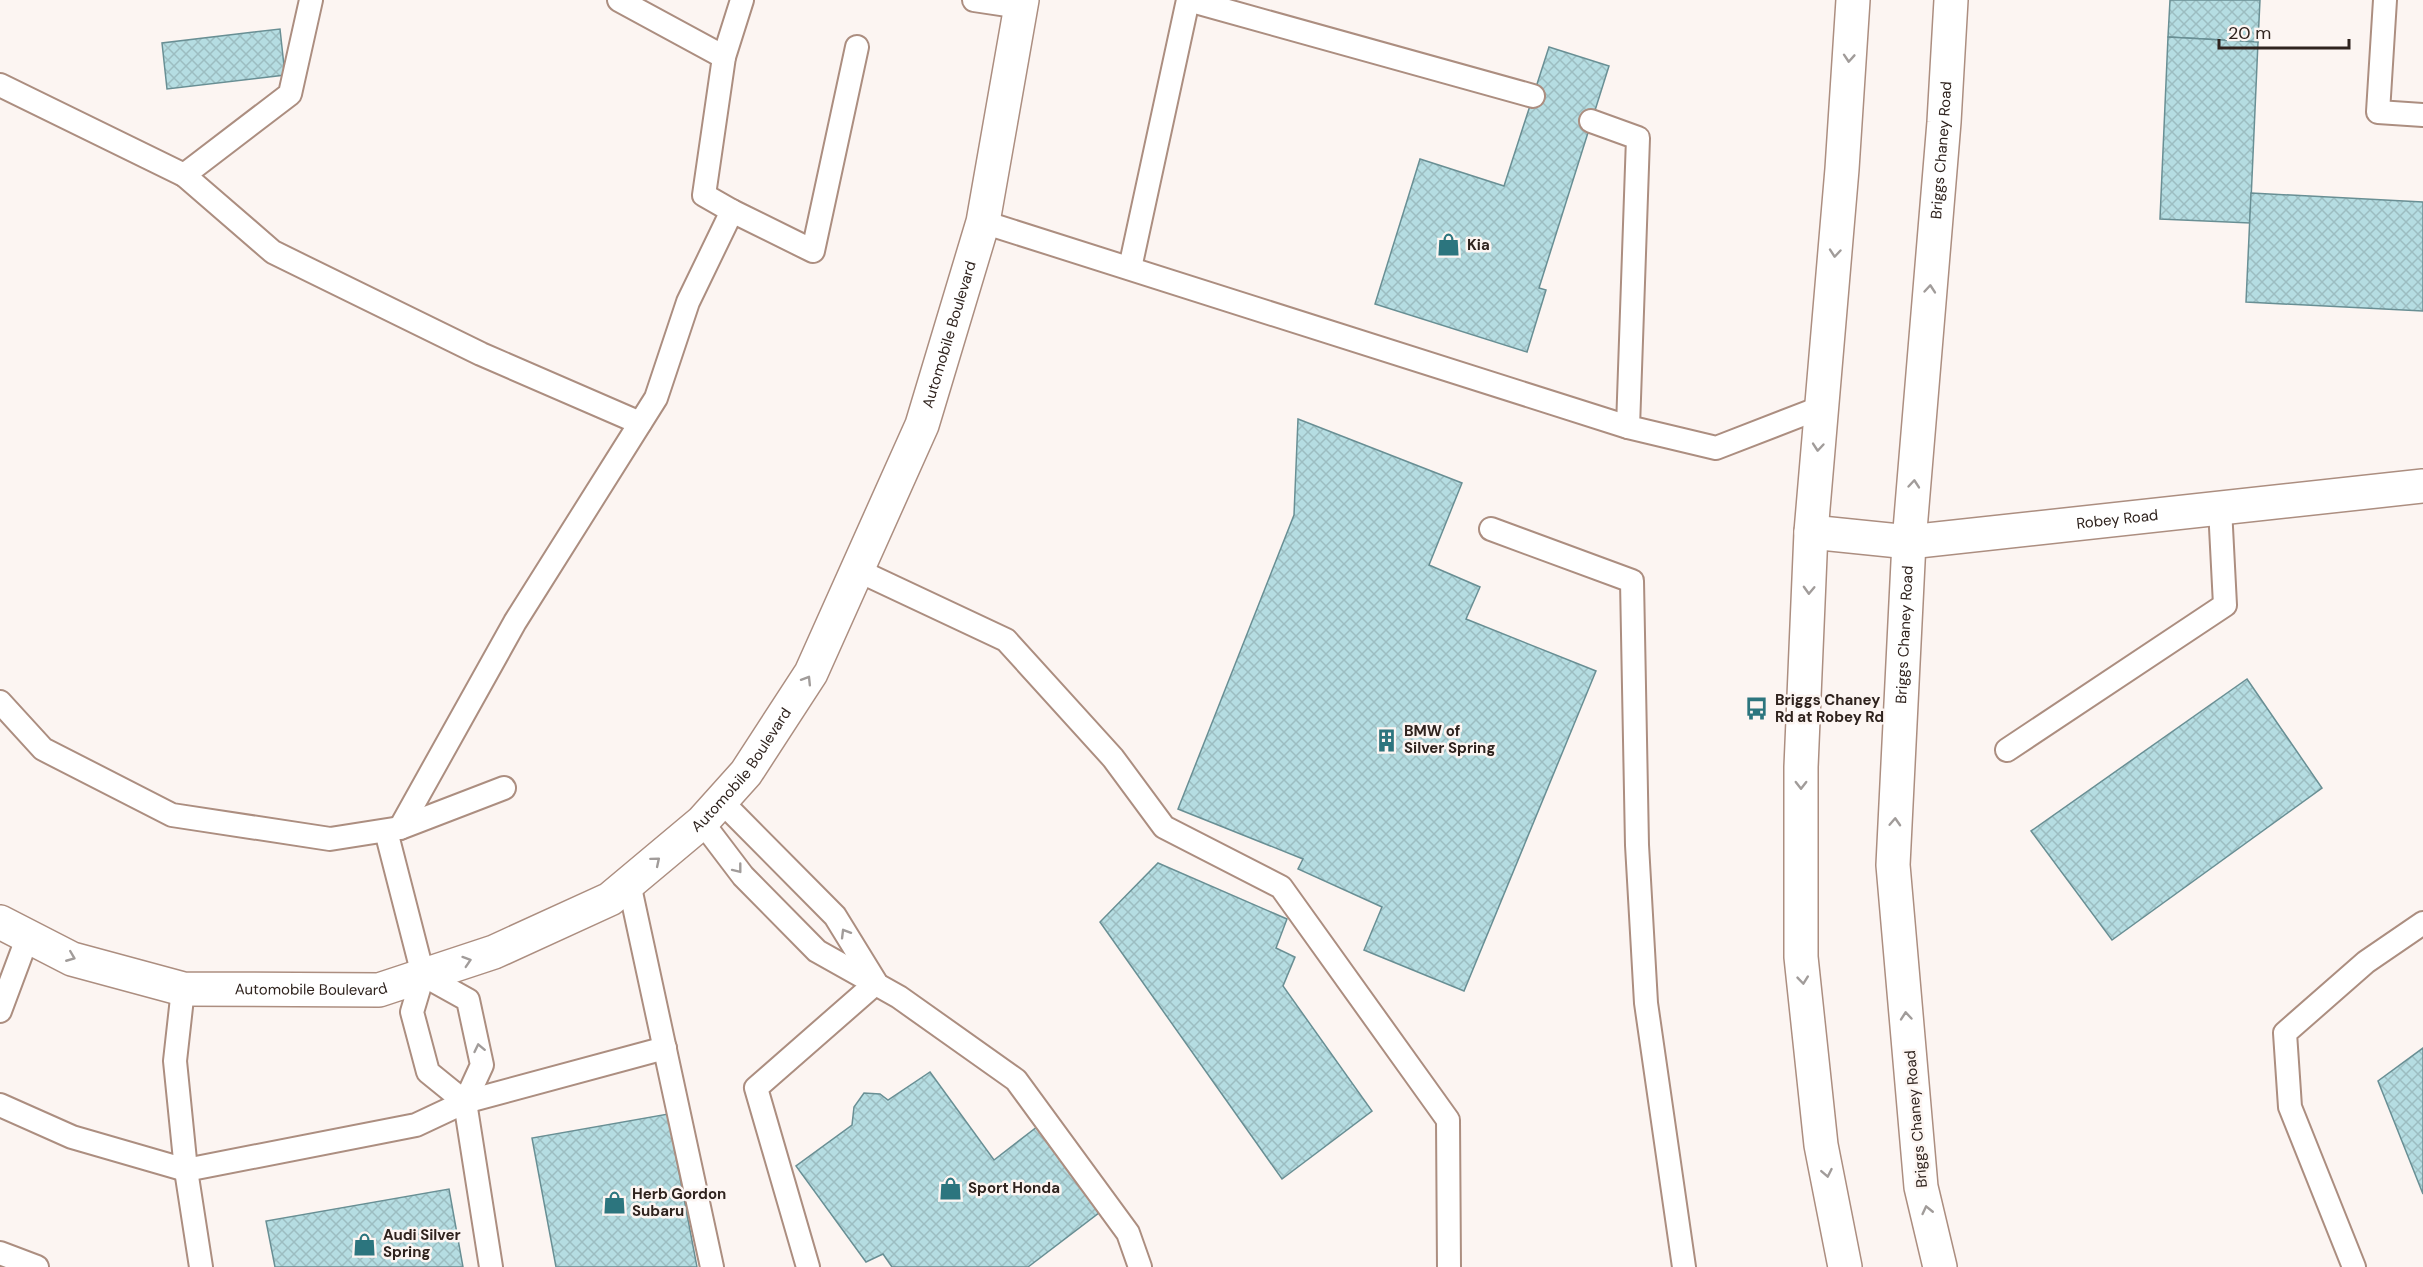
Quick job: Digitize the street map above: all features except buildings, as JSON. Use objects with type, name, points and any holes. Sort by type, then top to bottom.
[{"type":"main road","points":[[1845,1267],[1821,1144],[1801,957],[1802,768],[1811,532],[1853,0]]},
{"type":"main road","name":"Briggs Chaney Road","points":[[1940,1267],[1921,1187],[1893,865],[1909,542],[1943,134],[1951,0]]},
{"type":"main road","name":"Automobile Boulevard","points":[[14,929],[72,959],[183,989],[379,990],[494,952],[610,899],[711,811],[746,773],[811,674],[922,425],[983,222],[1021,3]]},
{"type":"main road","name":"Robey Road","points":[[1811,532],[1909,542],[2423,486]]},
{"type":"lane","points":[[184,175],[290,94],[310,0]]},
{"type":"lane","points":[[619,0],[724,57]]},
{"type":"lane","points":[[742,0],[724,57],[704,195],[813,251],[857,47]]},
{"type":"lane","points":[[974,0],[1021,3]]},
{"type":"lane","points":[[1130,268],[1188,0],[1533,96]]},
{"type":"lane","points":[[2385,0],[2378,112],[2423,115]]},
{"type":"lane","points":[[0,85],[184,175],[273,252],[490,359],[640,423]]},
{"type":"lane","points":[[1591,121],[1638,138],[1628,427]]},
{"type":"lane","points":[[465,1102],[428,1072],[412,1012],[423,975],[393,829],[514,622],[656,398],[688,302],[732,211]]},
{"type":"lane","points":[[983,222],[1628,427],[1716,448],[1821,407]]},
{"type":"lane","points":[[2007,750],[2225,605],[2220,508]]},
{"type":"lane","points":[[1491,529],[1632,581],[1637,845],[1646,1003],[1684,1267]]},
{"type":"lane","points":[[857,570],[1006,640],[1113,758],[1164,826],[1281,887],[1448,1120],[1449,1267]]},
{"type":"lane","points":[[0,702],[44,749],[172,814],[330,839],[393,829],[504,788]]},
{"type":"lane","points":[[711,811],[743,876],[818,951],[876,983],[1016,1080],[1128,1233],[1140,1267]]},
{"type":"lane","points":[[711,811],[836,916],[876,983]]},
{"type":"lane","points":[[630,883],[712,1267]]},
{"type":"lane","points":[[2354,1267],[2290,1107],[2285,1033],[2366,962],[2423,923]]},
{"type":"lane","points":[[0,1011],[14,929]]},
{"type":"lane","points":[[423,975],[468,1000],[482,1065],[465,1102],[491,1267]]},
{"type":"lane","points":[[808,1267],[756,1088],[876,983]]},
{"type":"lane","points":[[183,989],[176,1061],[186,1170],[201,1267]]},
{"type":"lane","points":[[0,1105],[72,1137],[186,1170],[416,1125],[465,1102],[665,1048]]},
{"type":"lane","points":[[0,1253],[37,1267]]},
{"type":"place","name":"Kia","points":[[1449,245]]},
{"type":"place","name":"Briggs Chaney Rd at Robey Rd","points":[[1757,709]]},
{"type":"place","name":"BMW of Silver Spring","points":[[1386,740]]},
{"type":"place","name":"Sport Honda","points":[[950,1188]]},
{"type":"place","name":"Herb Gordon Subaru","points":[[614,1203]]},
{"type":"place","name":"Audi Silver Spring","points":[[365,1244]]}]
